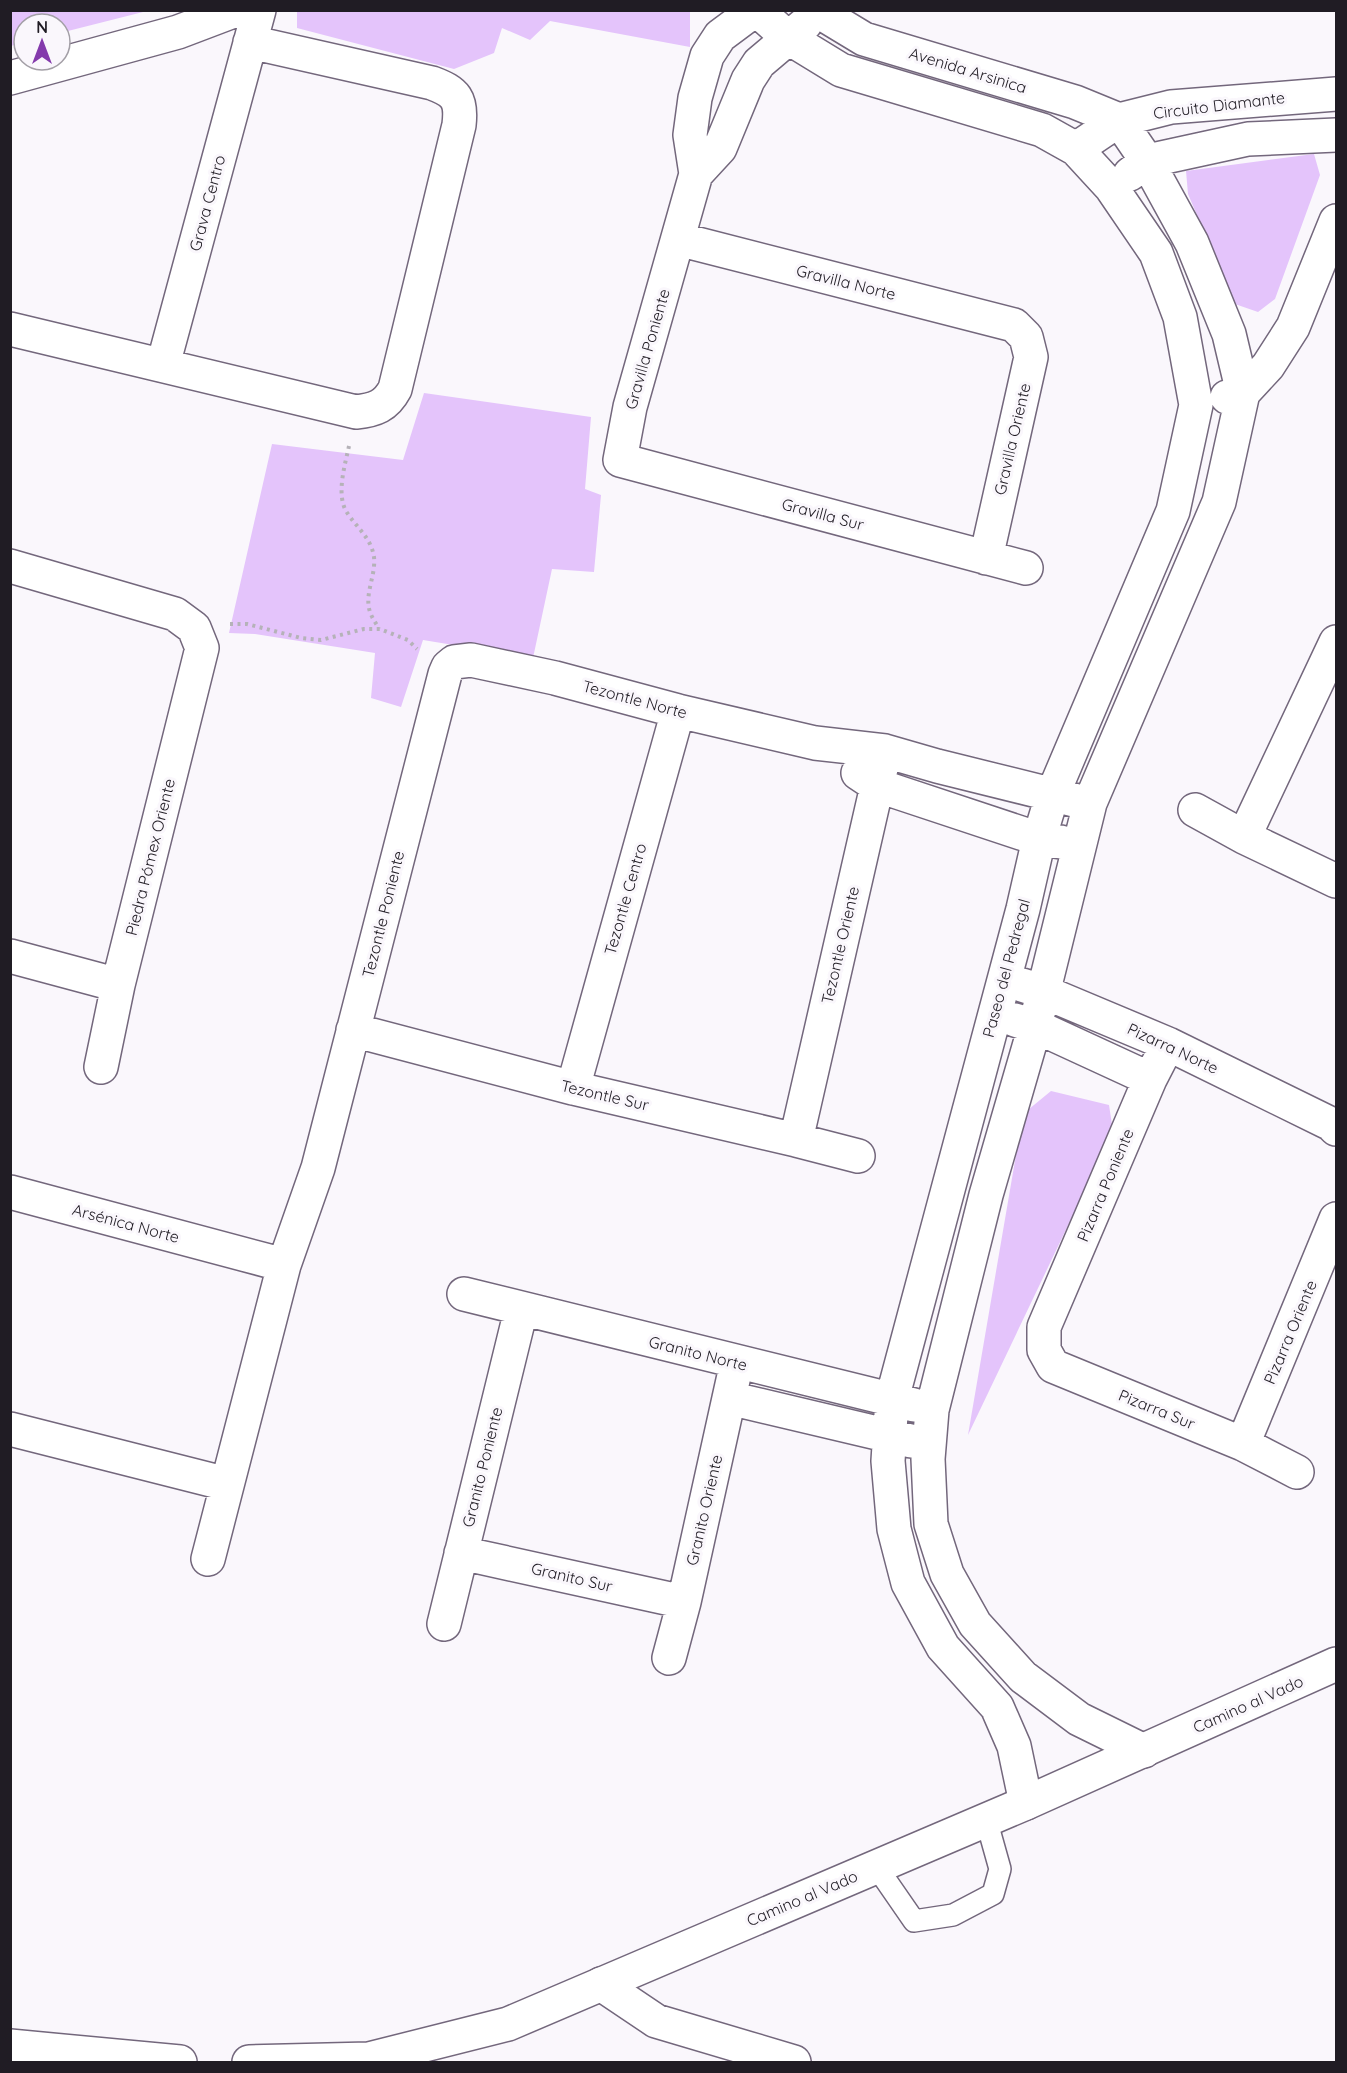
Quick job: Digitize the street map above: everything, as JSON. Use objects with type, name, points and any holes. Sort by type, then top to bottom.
[{"type":"street","points":[[10,78],[178,32],[236,10]]},
{"type":"street","name":"Grava Centro","points":[[163,365],[259,10]]},
{"type":"street","points":[[696,174],[690,135],[694,98],[706,56],[720,36],[756,10],[787,37],[841,70],[1042,130],[1076,149]]},
{"type":"street","points":[[696,174],[720,148],[748,80],[759,63],[817,12]]},
{"type":"street","name":"Avenida Arsinica","points":[[817,12],[864,39],[1075,102],[1119,120]]},
{"type":"street","points":[[10,329],[356,412],[382,406],[390,398],[395,390],[459,125],[460,110],[457,97],[446,88],[432,83],[250,42]]},
{"type":"street","name":"Circuito Diamante","points":[[1076,149],[1119,120],[1171,107],[1336,94]]},
{"type":"street","points":[[1119,120],[1148,161],[1192,243],[1229,334],[1243,393],[1219,502],[1090,803],[1044,992],[986,1195],[932,1410],[929,1446],[931,1524],[947,1574],[975,1624],[1023,1677],[1079,1719],[1144,1751]]},
{"type":"street","points":[[1111,187],[1148,161],[1248,140],[1336,135]]},
{"type":"street","name":"Paseo del Pedregal","points":[[1026,1803],[1014,1746],[997,1707],[943,1647],[908,1582],[894,1529],[888,1461],[892,1399],[1004,980],[1039,839],[1052,796],[1173,511],[1196,405],[1180,316],[1156,253],[1111,187],[1076,149]]},
{"type":"street","name":"Gravilla Poniente","points":[[621,460],[630,407],[696,174]]},
{"type":"street","points":[[1196,405],[1243,393],[1268,366],[1293,327],[1336,220]]},
{"type":"street","name":"Gravilla Norte","points":[[678,239],[1014,325]]},
{"type":"street","name":"Gravilla Oriente","points":[[986,558],[1031,357],[1026,338],[1014,325]]},
{"type":"street","name":"Gravilla Sur","points":[[621,460],[1026,568]]},
{"type":"street","points":[[10,566],[175,614],[198,638]]},
{"type":"street","name":"Piedra Pómex Oriente","points":[[101,1067],[198,638]]},
{"type":"street","points":[[1244,837],[1336,642]]},
{"type":"street","name":"Tezontle Norte","points":[[454,662],[462,660],[482,662],[555,678],[678,711],[815,743],[885,751],[1052,796],[1090,803]]},
{"type":"street","name":"Tezontle Poniente","points":[[208,1559],[284,1265],[318,1168],[445,674],[454,662]]},
{"type":"street","points":[[1107,664],[1144,675]]},
{"type":"street","name":"Tezontle Centro","points":[[573,1088],[678,711]]},
{"type":"street","name":"Tezontle Norte","points":[[815,743],[876,785],[1039,839],[1079,844]]},
{"type":"street","name":"Tezontle Oriente","points":[[796,1140],[885,751]]},
{"type":"street","points":[[1195,810],[1244,837],[1336,881]]},
{"type":"street","points":[[10,956],[118,985]]},
{"type":"street","name":"Pizarra Norte","points":[[1004,980],[1044,992],[1168,1044],[1331,1124],[1336,1129]]},
{"type":"street","points":[[994,1015],[1035,1026],[1150,1079]]},
{"type":"street","name":"Tezontle Sur","points":[[353,1030],[573,1088],[858,1156]]},
{"type":"street","name":"Pizarra Poniente","points":[[1044,1327],[1150,1079],[1168,1044]]},
{"type":"street","name":"Arsénica Norte","points":[[10,1192],[284,1265]]},
{"type":"street","name":"Pizarra Oriente","points":[[1243,1444],[1336,1219]]},
{"type":"street","name":"Granito Norte","points":[[464,1294],[521,1310],[932,1410]]},
{"type":"street","name":"Granito Poniente","points":[[444,1624],[521,1310]]},
{"type":"street","name":"Pizarra Sur","points":[[1044,1327],[1044,1350],[1053,1366],[1243,1444],[1298,1472]]},
{"type":"street","name":"Granito Oriente","points":[[669,1658],[684,1602],[737,1362]]},
{"type":"street","points":[[729,1398],[929,1446]]},
{"type":"street","points":[[10,1429],[227,1484]]},
{"type":"street","name":"Granito Sur","points":[[461,1553],[684,1602]]},
{"type":"street","name":"Camino al Vado","points":[[249,2062],[369,2058],[508,2024],[1026,1803],[1336,1664]]},
{"type":"street","points":[[601,1984],[656,2021],[794,2062]]},
{"type":"street","points":[[10,2046],[180,2062]]},
{"type":"lane","points":[[876,1866],[914,1922],[953,1915],[993,1894],[1000,1869],[986,1819]]},
{"type":"path","points":[[356,412],[346,460],[342,502],[346,513],[370,541],[374,556],[374,575],[368,598],[370,612],[380,629]]},
{"type":"path","points":[[198,638],[221,624],[247,624],[301,638],[321,640],[364,629],[380,629],[408,640],[415,648],[454,662]]},
{"type":"shaded area","points":[[11,10],[147,10],[72,30],[72,12],[12,12],[11,46]]},
{"type":"shaded area","points":[[297,11],[690,11],[690,47],[550,21],[530,40],[502,28],[494,53],[454,69],[297,28]]},
{"type":"shaded area","points":[[1314,154],[1320,175],[1275,299],[1258,312],[1232,303],[1188,194],[1186,171]]},
{"type":"shaded area","points":[[424,393],[591,417],[585,489],[601,495],[594,572],[552,569],[533,658],[423,640],[401,707],[371,698],[375,653],[255,634],[229,633],[272,444],[403,460]]},
{"type":"shaded area","points":[[1051,1091],[1109,1105],[1113,1131],[968,1435],[1023,1114]]}]
